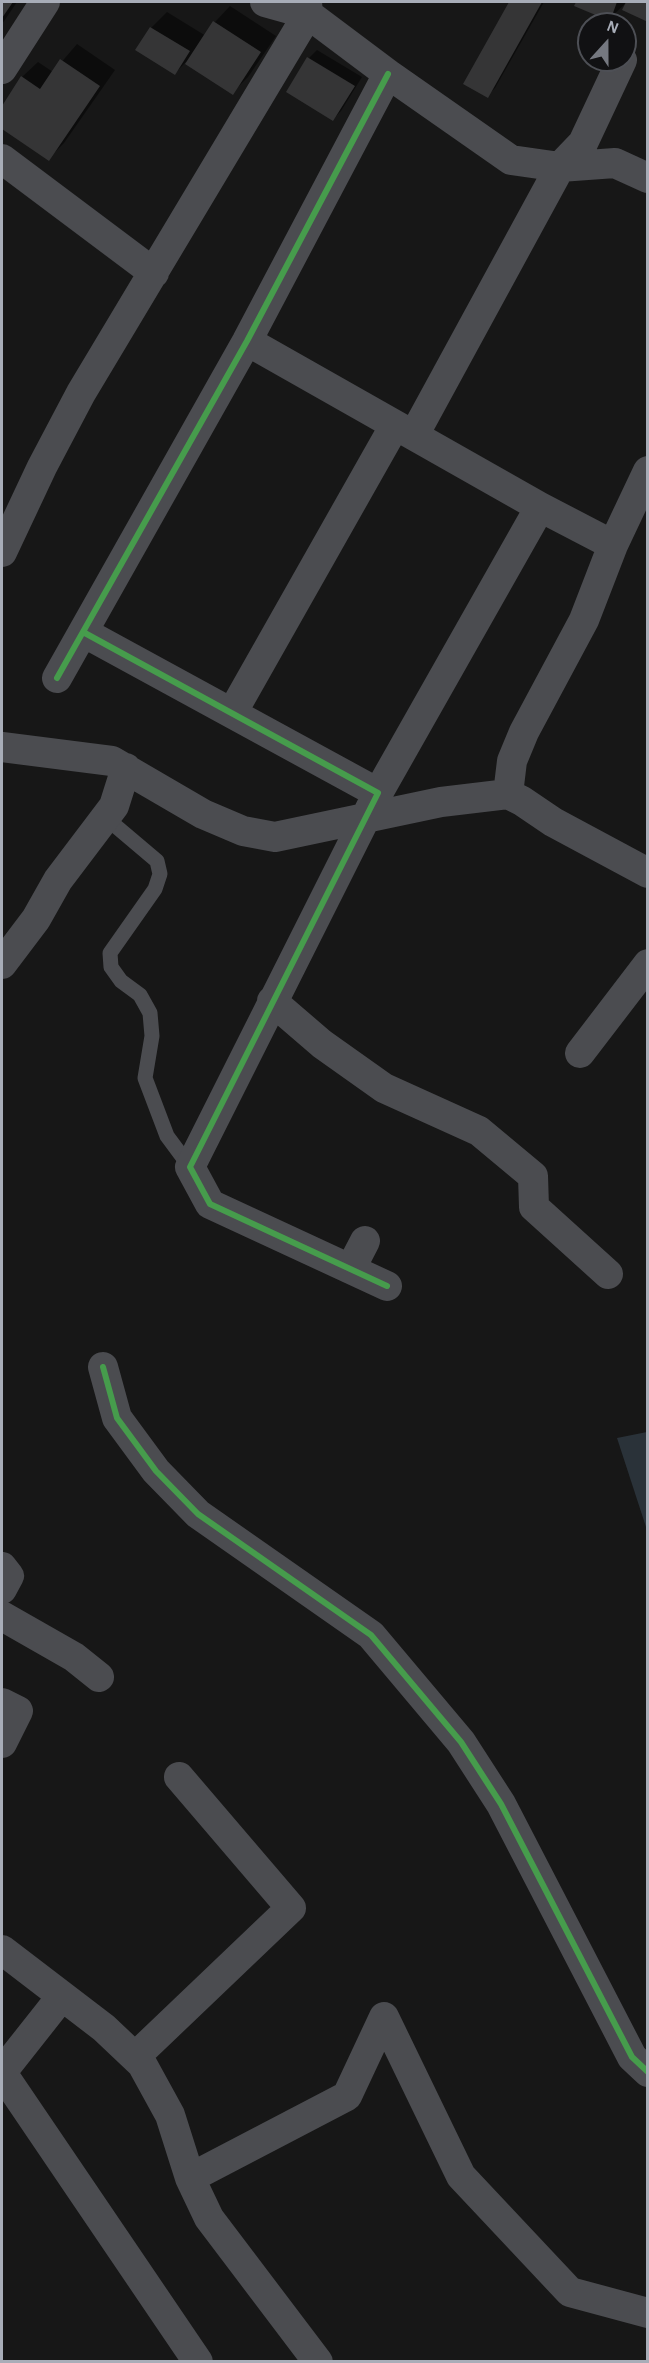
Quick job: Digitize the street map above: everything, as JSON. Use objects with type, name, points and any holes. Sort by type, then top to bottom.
[{"type":"street","points":[[2,69],[45,2]]},
{"type":"street","points":[[265,2],[308,8],[388,74],[511,160],[560,167],[615,163],[648,178]]},
{"type":"street","points":[[2,552],[42,466],[81,393],[154,273],[308,8]]},
{"type":"street","points":[[232,714],[560,167],[583,143],[617,72]]},
{"type":"street","points":[[57,678],[247,340],[388,74]]},
{"type":"street","points":[[2,159],[154,273]]},
{"type":"street","points":[[247,340],[540,507],[613,544]]},
{"type":"street","points":[[508,794],[512,762],[524,732],[584,620],[613,544],[648,471]]},
{"type":"street","points":[[387,1286],[210,1204],[190,1167],[372,805],[540,507]]},
{"type":"street","points":[[83,632],[232,714],[372,805]]},
{"type":"street","points":[[2,747],[112,761],[204,814],[243,831],[275,837],[372,805],[441,802],[508,794],[553,822],[648,873]]},
{"type":"street","points":[[2,964],[36,919],[58,880],[114,806],[126,768]]},
{"type":"street","points":[[580,1053],[648,964]]},
{"type":"street","points":[[272,1000],[322,1044],[384,1088],[480,1131],[533,1176],[534,1207],[608,1274]]},
{"type":"street","points":[[351,1268],[365,1241]]},
{"type":"street","points":[[103,1367],[117,1418],[156,1471],[198,1514],[371,1635],[461,1742],[501,1804],[632,2057],[648,2072]]},
{"type":"street","points":[[2,1567],[9,1576],[2,1589]]},
{"type":"street","points":[[2,1616],[74,1657],[99,1677]]},
{"type":"street","points":[[2,1703],[18,1711],[2,1743]]},
{"type":"street","points":[[135,2057],[291,1908],[179,1777]]},
{"type":"street","points":[[2,1950],[104,2028],[142,2064],[170,2115],[190,2178],[209,2218],[318,2361]]},
{"type":"street","points":[[62,1996],[2,2073],[198,2361]]},
{"type":"street","points":[[190,2178],[347,2096],[384,2018],[461,2176],[570,2292],[648,2313]]},
{"type":"lane","points":[[105,817],[157,861],[160,874],[155,889],[110,953],[111,967],[121,981],[140,996],[150,1014],[152,1036],[146,1078],[167,1136],[190,1167]]},
{"type":"shaded area","points":[[648,1432],[647,1530],[617,1438]]},
{"type":"building","points":[[2,2],[13,2],[2,18]]},
{"type":"building","points":[[509,2],[542,2],[488,98],[463,84]]},
{"type":"building","points":[[576,2],[617,2],[613,12],[588,12],[574,6]]},
{"type":"building","points":[[626,2],[648,2],[648,22],[637,17],[637,12],[622,10]]},
{"type":"building","points":[[213,21],[261,52],[233,95],[185,64]]},
{"type":"building","points":[[150,27],[190,51],[175,75],[135,50]]},
{"type":"building","points":[[307,57],[355,86],[333,121],[286,92]]},
{"type":"building","points":[[60,59],[100,86],[49,161],[2,129],[2,106],[21,76],[40,89]]},
{"type":"cycle path","points":[[57,678],[247,341],[388,74]]},
{"type":"cycle path","points":[[83,632],[378,793],[190,1167],[210,1204],[387,1286]]},
{"type":"cycle path","points":[[103,1367],[117,1418],[156,1471],[198,1514],[371,1635],[461,1742],[501,1804],[632,2057],[648,2072]]}]
